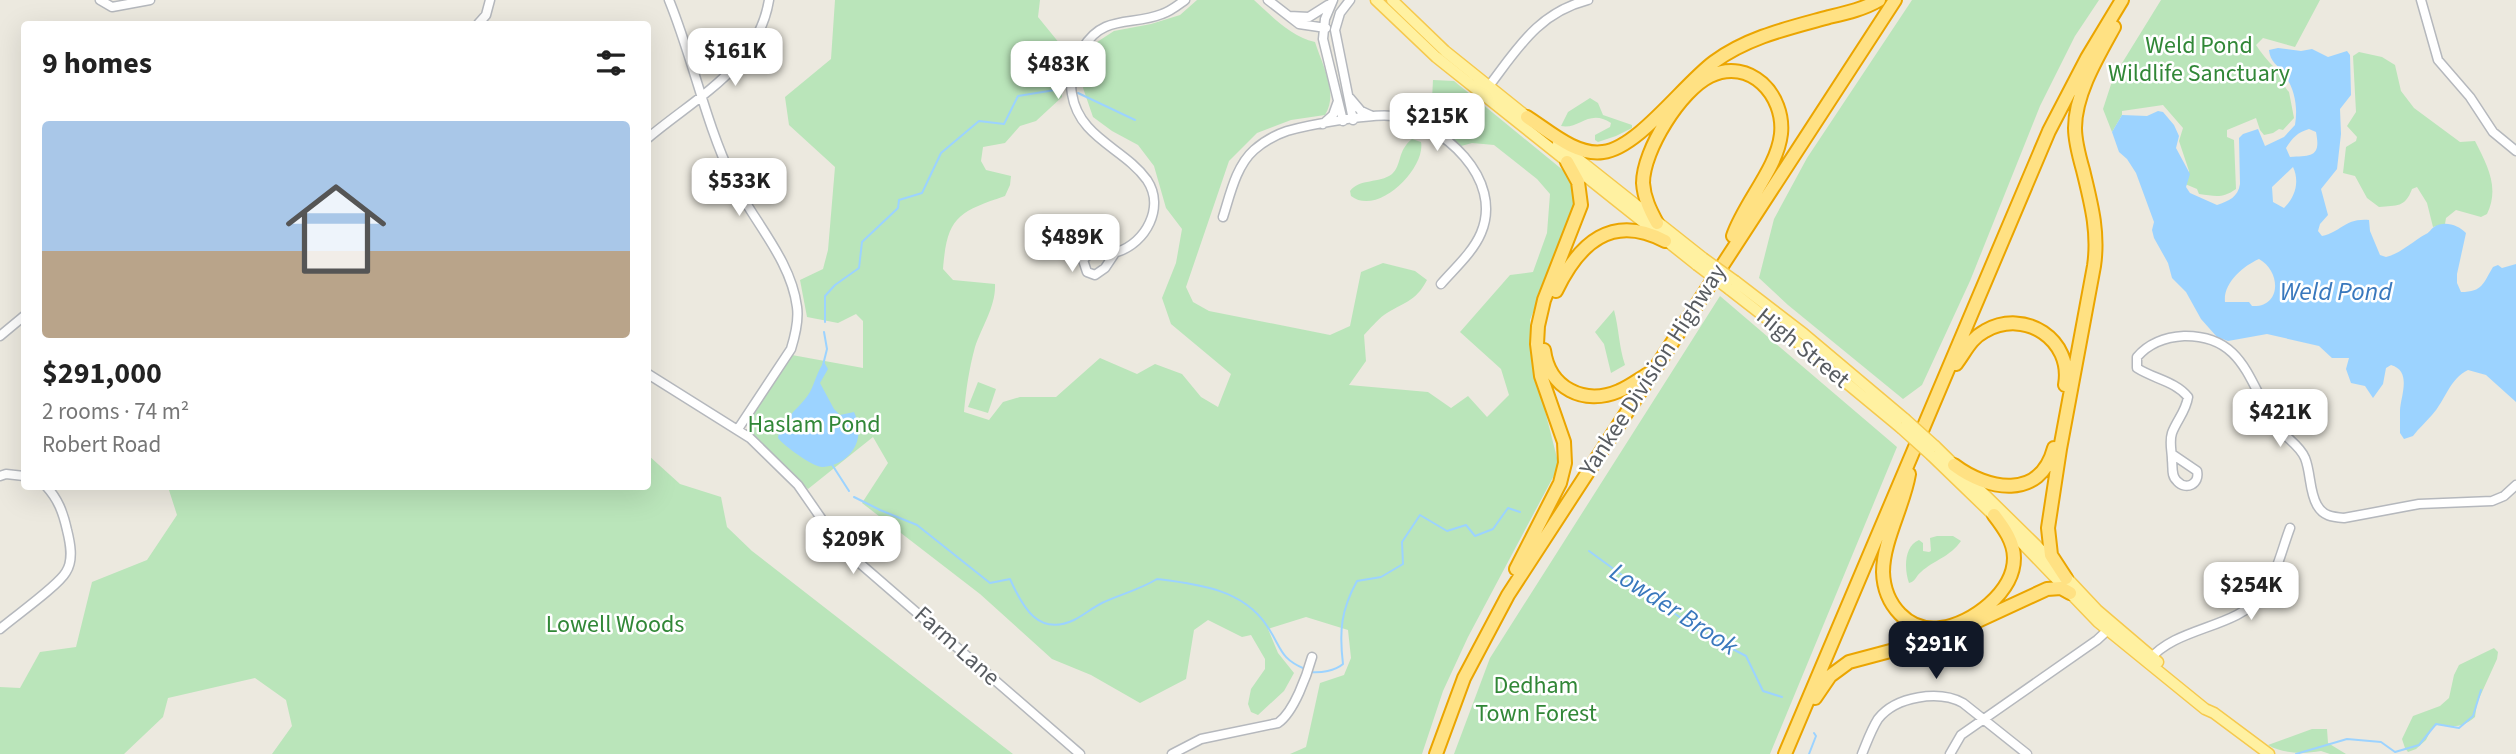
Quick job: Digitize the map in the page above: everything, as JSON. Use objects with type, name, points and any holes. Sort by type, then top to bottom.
[{"type":"highway","points":[[1527,117],[1580,149],[1594,153],[1613,150],[1629,142],[1701,72],[1734,49],[1760,37],[1865,7],[1879,0]]},
{"type":"highway","name":"Yankee Division Highway","points":[[1436,754],[1464,678],[1502,604],[1895,0]]},
{"type":"highway","points":[[1785,754],[2053,122],[2091,50],[2124,0]]},
{"type":"highway","points":[[2067,578],[2051,555],[2048,528],[2094,266],[2096,237],[2075,122],[2083,92],[2124,0]]},
{"type":"highway","points":[[1657,223],[1645,197],[1644,176],[1651,152],[1668,120],[1691,91],[1711,76],[1734,71],[1757,79],[1770,90],[1779,108],[1780,140],[1775,155],[1735,229],[1726,259]]},
{"type":"highway","points":[[1502,604],[1517,566],[1560,483],[1565,463],[1564,442],[1541,376],[1537,337],[1544,300],[1581,205],[1578,182],[1567,162]]},
{"type":"highway","points":[[1651,372],[1605,396],[1584,396],[1571,392],[1557,382],[1547,365],[1545,329],[1552,299],[1563,278],[1577,257],[1597,239],[1609,232],[1625,229],[1647,232],[1665,241]]},
{"type":"highway","points":[[1939,386],[1972,339],[2003,324],[2024,325],[2045,333],[2058,346],[2065,363],[2066,381],[2054,447],[2049,462],[2041,471],[2024,483],[2003,486],[1982,482],[1954,465]]},
{"type":"highway","points":[[1912,451],[1907,484],[1883,572],[1890,600],[1904,618],[1927,628],[1950,626],[1973,615],[2001,592],[2012,572],[2014,556],[2008,537],[1994,515]]},
{"type":"highway","points":[[1800,718],[1830,676],[1849,663],[1942,637],[2047,589],[2061,588],[2070,593]]},
{"type":"main road","name":"High Street","points":[[1376,0],[1436,57],[1665,241],[1700,262],[1812,341],[1933,451],[2070,593],[2110,628],[2209,704],[2214,713],[2269,754]]},
{"type":"main road","name":"High Street","points":[[1392,0],[1436,43],[1657,223],[1700,262]]},
{"type":"main road","name":"High Street","points":[[1933,451],[1954,465],[2067,578],[2110,628]]},
{"type":"street","points":[[100,0],[112,7],[150,0]]},
{"type":"street","points":[[481,21],[486,15],[490,0]]},
{"type":"street","points":[[669,0],[684,36],[711,129],[733,180],[782,262],[797,307],[796,334],[791,349],[738,429]]},
{"type":"street","points":[[651,136],[722,81],[753,43],[763,24],[769,0]]},
{"type":"street","points":[[1115,253],[1141,240],[1153,216],[1151,189],[1139,171],[1082,121],[1073,101],[1073,69],[1081,50],[1100,30],[1120,22],[1160,15],[1185,0]]},
{"type":"street","points":[[1268,0],[1300,24],[1324,28],[1335,25]]},
{"type":"street","points":[[1281,12],[1296,18],[1309,16],[1320,12],[1333,0]]},
{"type":"street","points":[[1333,0],[1326,14],[1324,28],[1326,50],[1343,121]]},
{"type":"street","points":[[1350,0],[1335,25],[1335,41],[1353,120]]},
{"type":"street","points":[[1489,86],[1535,28],[1567,7],[1588,0]]},
{"type":"street","points":[[2421,0],[2438,60],[2470,97],[2493,132],[2516,150]]},
{"type":"street","points":[[1349,93],[1358,108],[1375,116]]},
{"type":"street","points":[[1322,125],[1335,111],[1338,94]]},
{"type":"street","points":[[1223,217],[1238,175],[1254,150],[1286,132],[1375,116],[1406,119],[1425,127],[1463,156],[1479,177],[1487,207],[1481,234],[1441,284]]},
{"type":"street","points":[[0,336],[21,319]]},
{"type":"street","points":[[2172,454],[2172,432],[2187,405],[2188,397],[2174,384],[2155,379],[2137,368],[2137,356],[2144,349],[2163,340],[2198,336],[2227,348],[2246,368],[2278,427],[2306,460],[2317,505],[2332,517],[2344,518],[2419,504],[2498,500],[2516,485]]},
{"type":"street","name":"Farm Lane","points":[[651,376],[738,429],[798,485],[841,547],[1080,754]]},
{"type":"street","points":[[0,476],[21,476]]},
{"type":"street","points":[[0,629],[60,579],[70,564],[69,541],[63,514],[59,502],[49,490]]},
{"type":"street","points":[[2149,659],[2165,645],[2256,602],[2267,588],[2290,528]]},
{"type":"street","points":[[1950,754],[1961,735],[2110,628]]},
{"type":"street","points":[[1172,754],[1200,739],[1278,723],[1286,718],[1312,657]]},
{"type":"street","points":[[1862,754],[1872,728],[1889,709],[1913,700],[1942,695],[1953,697],[2027,754]]},
{"type":"green space","name":"Haslam Pond","points":[[835,0],[1040,0],[1038,17],[1060,44],[1062,97],[1036,121],[1020,126],[1005,143],[983,147],[981,161],[986,170],[1011,176],[1010,185],[1005,196],[976,207],[958,219],[952,227],[945,252],[943,269],[953,280],[995,284],[991,308],[973,355],[964,412],[989,420],[1003,402],[1020,397],[1056,397],[1100,358],[1137,374],[1155,364],[1182,374],[1201,397],[1218,407],[1231,374],[1171,324],[1162,298],[1176,263],[1182,229],[1166,208],[1154,166],[1138,145],[1093,117],[1083,88],[1094,44],[1114,31],[1180,15],[1197,0],[1254,0],[1289,30],[1315,42],[1330,88],[1329,106],[1325,115],[1291,120],[1257,133],[1229,161],[1186,287],[1193,302],[1209,311],[1330,335],[1350,326],[1361,272],[1383,263],[1415,271],[1427,280],[1413,298],[1384,315],[1364,335],[1366,361],[1349,385],[1428,392],[1451,408],[1468,396],[1487,417],[1509,395],[1501,369],[1460,332],[1510,275],[1533,272],[1547,233],[1550,194],[1537,179],[1494,145],[1472,143],[1461,146],[1431,119],[1433,80],[1454,81],[1564,171],[1574,189],[1574,207],[1530,320],[1532,359],[1559,466],[1468,637],[1443,691],[1422,754],[1290,754],[1306,747],[1320,683],[1344,675],[1351,658],[1348,630],[1306,617],[1268,629],[1278,653],[1294,673],[1284,691],[1258,715],[1251,712],[1248,704],[1251,689],[1265,669],[1265,659],[1251,635],[1242,637],[1208,620],[1194,630],[1186,679],[1140,703],[1091,675],[1052,659],[980,594],[862,503],[888,463],[873,437],[808,489],[750,434],[750,425],[758,404],[792,355],[863,368],[863,321],[856,314],[838,323],[807,317],[800,280],[823,269],[828,250],[835,167],[789,125],[785,97],[831,59]]},
{"type":"green space","points":[[1912,0],[2099,0],[2075,36],[2040,106],[1970,281],[1922,385],[1903,399],[1759,278],[1774,219],[1807,158]]},
{"type":"green space","name":"Weld Pond Wildlife Sanctuary","points":[[2161,0],[2320,0],[2295,47],[2263,38],[2256,45],[2277,70],[2289,92],[2294,118],[2283,130],[2264,135],[2256,118],[2227,130],[2227,137],[2234,140],[2236,189],[2227,194],[2199,194],[2197,189],[2185,184],[2189,171],[2179,141],[2183,128],[2163,105],[2122,111],[2112,132],[2103,109],[2116,69]]},
{"type":"green space","points":[[2359,52],[2382,57],[2395,65],[2401,91],[2414,108],[2460,142],[2475,141],[2492,185],[2491,204],[2487,214],[2481,217],[2456,210],[2446,218],[2445,224],[2433,227],[2427,203],[2417,187],[2412,189],[2403,203],[2379,207],[2367,198],[2355,176],[2343,173],[2346,147],[2356,141],[2357,137],[2347,126],[2356,112],[2353,56]]},
{"type":"green space","points":[[1590,98],[1598,103],[1603,115],[1632,125],[1632,128],[1598,142],[1595,135],[1610,127],[1611,123],[1603,119],[1590,118],[1573,125],[1561,126],[1568,112]]},
{"type":"green space","points":[[1412,139],[1421,142],[1421,153],[1408,176],[1398,187],[1374,200],[1362,201],[1351,196],[1350,191],[1359,184],[1392,174],[1404,148]]},
{"type":"green space","name":"Dedham Town Forest","points":[[1720,296],[1897,447],[1770,754],[1454,754],[1490,658]]},
{"type":"green space","points":[[1614,310],[1625,365],[1611,373],[1604,344],[1595,332]]},
{"type":"green space","points":[[978,382],[996,389],[988,413],[968,407]]},
{"type":"green space","name":"Lowell Woods","points":[[651,458],[680,484],[721,497],[727,527],[752,551],[1013,754],[272,754],[292,726],[286,700],[255,678],[168,698],[163,717],[124,754],[0,754],[0,687],[20,688],[40,652],[76,647],[92,582],[147,560],[177,515],[169,490],[651,490]]},
{"type":"green space","points":[[1953,536],[1961,541],[1952,551],[1909,583],[1906,565],[1910,547],[1919,540],[1923,543],[1923,551],[1929,552],[1930,538]]},
{"type":"green space","points":[[2494,648],[2498,652],[2497,659],[2477,703],[2475,717],[2461,725],[2437,725],[2432,728],[2426,740],[2408,752],[2402,739],[2413,716],[2440,706],[2449,698],[2459,665]]},
{"type":"green space","points":[[2312,729],[2327,729],[2328,743],[2346,754],[2294,752],[2268,745]]},
{"type":"water","name":"Weld Pond","points":[[2312,49],[2328,57],[2347,51],[2350,55],[2351,95],[2340,109],[2341,134],[2337,169],[2321,189],[2328,215],[2318,231],[2322,236],[2348,223],[2369,220],[2370,231],[2380,255],[2386,257],[2438,225],[2455,226],[2466,233],[2457,274],[2461,292],[2478,288],[2493,267],[2498,265],[2502,268],[2516,264],[2516,402],[2486,375],[2468,370],[2452,384],[2437,409],[2413,436],[2404,439],[2400,433],[2403,378],[2397,368],[2391,365],[2386,368],[2383,384],[2373,398],[2365,386],[2351,383],[2346,369],[2349,358],[2332,358],[2319,346],[2267,334],[2228,341],[2217,337],[2201,319],[2186,292],[2172,278],[2168,263],[2154,238],[2154,222],[2136,173],[2119,152],[2112,132],[2122,115],[2147,116],[2158,111],[2163,112],[2179,136],[2176,148],[2190,174],[2186,187],[2190,193],[2217,205],[2229,200],[2235,195],[2240,184],[2239,138],[2258,129],[2265,146],[2284,137],[2295,125],[2296,105],[2293,92],[2269,50]],"holes":[[[2309,129],[2316,132],[2316,151],[2309,155],[2290,157],[2286,148],[2293,138]],[[2293,167],[2295,189],[2284,208],[2273,202],[2272,187]],[[2259,259],[2272,272],[2275,288],[2269,301],[2252,306],[2249,302],[2225,302],[2227,288],[2231,282]]]},
{"type":"water","points":[[824,362],[828,369],[820,383],[840,415],[854,412],[859,432],[849,455],[833,465],[823,467],[792,451],[778,438],[787,419],[810,392]]},
{"type":"waterway","name":"Lowder Brook","points":[[825,322],[825,296],[835,285],[859,268],[862,242],[898,208],[899,200],[922,193],[941,153],[979,121],[1004,124],[1018,96],[1061,89]]},
{"type":"waterway","name":"Lowder Brook","points":[[1078,93],[1135,120]]},
{"type":"waterway","name":"Lowder Brook","points":[[823,365],[827,349],[824,332]]},
{"type":"waterway","name":"Lowder Brook","points":[[831,463],[849,491]]},
{"type":"waterway","name":"Lowder Brook","points":[[854,497],[917,525],[990,583],[1010,579],[1026,608],[1041,622],[1050,625],[1074,620],[1102,603],[1157,579],[1188,583],[1218,590],[1245,604],[1267,626],[1290,661],[1305,669]]},
{"type":"waterway","name":"Lowder Brook","points":[[1310,672],[1328,671],[1343,664],[1343,621],[1357,581],[1381,577],[1403,564],[1402,542],[1420,515],[1447,531],[1466,525],[1475,536],[1493,529],[1508,508],[1520,512]]},
{"type":"waterway","name":"Lowder Brook","points":[[1589,551],[1700,632],[1746,656],[1763,691],[1782,697]]},
{"type":"waterway","points":[[2296,754],[2347,739],[2381,742],[2395,752],[2419,745],[2436,724],[2459,728],[2473,716],[2481,690]]},
{"type":"waterway","name":"Lowder Brook","points":[[1809,754],[1816,736],[1814,733]]}]
